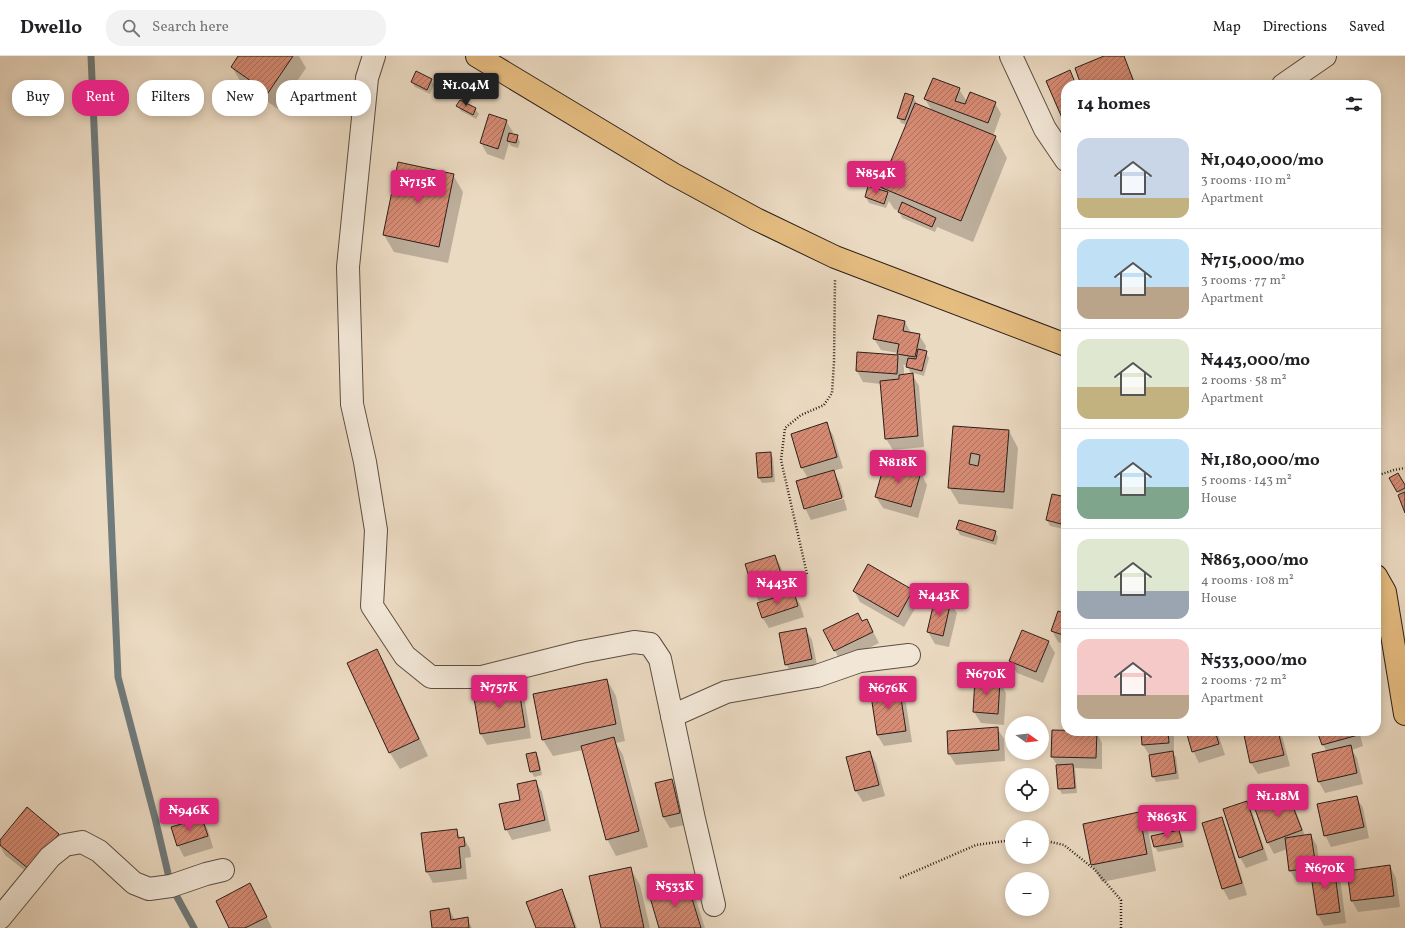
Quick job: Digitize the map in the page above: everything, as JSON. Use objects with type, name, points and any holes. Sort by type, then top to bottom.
[{"type":"main road","points":[[484,58],[673,174],[756,219],[835,257],[1061,343]]},
{"type":"main road","points":[[1381,585],[1385,592],[1405,714]]},
{"type":"street","points":[[374,56],[367,78],[348,267],[352,404],[365,462],[376,530],[372,606],[405,656],[431,677],[482,677],[581,652],[634,642],[650,644],[660,659],[714,905]]},
{"type":"street","points":[[1011,56],[1044,129],[1061,153]]},
{"type":"street","points":[[1290,80],[1325,56]]},
{"type":"street","points":[[672,716],[726,692],[817,676],[860,661],[909,655]]},
{"type":"street","points":[[0,918],[50,857],[65,845],[82,842],[99,850],[134,883],[149,889],[171,886],[223,870]]},
{"type":"path","points":[[806,574],[781,460],[785,428],[801,415],[824,405],[832,393],[834,362],[835,257]]},
{"type":"path","points":[[1381,474],[1405,468]]},
{"type":"path","points":[[900,878],[976,845],[1005,841]]},
{"type":"path","points":[[1049,842],[1064,845],[1094,869],[1121,900],[1121,928]]},
{"type":"building","points":[[238,56],[293,56],[268,93],[268,80],[250,80],[231,67]]},
{"type":"building","points":[[1104,56],[1124,56],[1133,80],[1079,80],[1075,68]]},
{"type":"building","points":[[1070,70],[1074,80],[1061,80],[1061,116],[1046,81]]},
{"type":"building","points":[[416,71],[432,79],[427,90],[411,82]]},
{"type":"building","points":[[933,78],[960,88],[955,101],[965,104],[970,92],[996,102],[988,123],[924,99]]},
{"type":"building","points":[[905,93],[914,96],[905,120],[897,118]]},
{"type":"building","points":[[460,100],[476,108],[473,115],[456,106]]},
{"type":"building","points":[[915,103],[996,136],[961,221],[880,187]]},
{"type":"building","points":[[489,114],[507,120],[498,149],[480,143]]},
{"type":"building","points":[[509,133],[518,135],[516,143],[507,141]]},
{"type":"building","points":[[398,162],[454,174],[439,247],[383,235]]},
{"type":"building","points":[[868,186],[888,192],[884,204],[865,197]]},
{"type":"building","points":[[902,202],[936,218],[932,227],[898,212]]},
{"type":"building","points":[[878,315],[905,321],[903,331],[920,334],[915,357],[897,354],[899,344],[873,339]]},
{"type":"building","points":[[918,349],[927,351],[922,371],[906,367],[908,358],[916,359]]},
{"type":"building","points":[[857,352],[898,355],[897,374],[856,371]]},
{"type":"building","points":[[913,373],[918,436],[885,439],[880,381],[899,379],[899,375]]},
{"type":"building","points":[[827,422],[837,457],[801,468],[791,434]]},
{"type":"building","points":[[953,426],[1009,430],[1004,492],[948,488]],"holes":[[[971,453],[980,455],[978,466],[969,464]]]},
{"type":"building","points":[[771,452],[772,477],[758,478],[756,453]]},
{"type":"building","points":[[885,462],[921,472],[911,507],[875,497]]},
{"type":"building","points":[[834,470],[842,498],[804,509],[796,481]]},
{"type":"building","points":[[1398,473],[1405,485],[1405,488],[1397,492],[1389,478]]},
{"type":"building","points":[[1405,492],[1405,513],[1398,495]]},
{"type":"building","points":[[1052,494],[1061,496],[1061,524],[1046,520]]},
{"type":"building","points":[[959,520],[996,531],[993,541],[956,529]]},
{"type":"building","points":[[775,555],[785,586],[755,596],[745,564]]},
{"type":"building","points":[[868,564],[913,590],[898,617],[853,591]]},
{"type":"building","points":[[794,592],[798,606],[762,618],[757,603]]},
{"type":"building","points":[[935,598],[951,601],[943,636],[927,632]]},
{"type":"building","points":[[1058,611],[1061,612],[1061,634],[1051,631]]},
{"type":"building","points":[[858,613],[862,621],[867,619],[873,632],[834,651],[823,630]]},
{"type":"building","points":[[806,628],[812,659],[785,665],[779,633]]},
{"type":"building","points":[[1022,630],[1049,641],[1036,672],[1009,661]]},
{"type":"building","points":[[377,649],[419,739],[389,753],[347,663]]},
{"type":"building","points":[[607,679],[616,724],[542,740],[533,694]]},
{"type":"building","points":[[975,679],[1000,681],[998,714],[973,712]]},
{"type":"building","points":[[518,684],[525,727],[480,734],[473,692]]},
{"type":"building","points":[[899,685],[906,731],[877,735],[870,689]]},
{"type":"building","points":[[998,727],[999,750],[948,754],[947,731]]},
{"type":"building","points":[[1052,730],[1061,730],[1061,736],[1097,736],[1096,758],[1051,757]]},
{"type":"building","points":[[1141,736],[1168,736],[1169,743],[1142,745]]},
{"type":"building","points":[[1187,736],[1217,736],[1219,744],[1192,752]]},
{"type":"building","points":[[1244,736],[1279,736],[1284,755],[1250,763]]},
{"type":"building","points":[[1319,736],[1354,736],[1322,745]]},
{"type":"building","points":[[614,737],[639,831],[606,840],[581,746]]},
{"type":"building","points":[[1351,745],[1357,773],[1318,782],[1312,754]]},
{"type":"building","points":[[870,751],[879,785],[855,791],[846,757]]},
{"type":"building","points":[[1173,751],[1176,773],[1152,777],[1149,755]]},
{"type":"building","points":[[536,752],[540,770],[530,772],[526,754]]},
{"type":"building","points":[[1073,764],[1075,788],[1058,789],[1056,765]]},
{"type":"building","points":[[672,779],[680,813],[663,817],[655,783]]},
{"type":"building","points":[[536,780],[545,820],[505,830],[499,804],[520,800],[517,784]]},
{"type":"building","points":[[1288,794],[1302,830],[1267,843],[1254,806]]},
{"type":"building","points":[[1357,796],[1364,827],[1324,836],[1317,804]]},
{"type":"building","points":[[1247,801],[1263,849],[1239,858],[1223,809]]},
{"type":"building","points":[[27,807],[59,834],[30,870],[0,845],[0,840]]},
{"type":"building","points":[[1139,812],[1147,854],[1091,865],[1083,824]]},
{"type":"building","points":[[1222,817],[1242,883],[1222,889],[1202,823]]},
{"type":"building","points":[[202,818],[208,836],[177,846],[171,827]]},
{"type":"building","points":[[457,829],[458,838],[464,837],[465,846],[459,847],[461,868],[426,872],[421,833]]},
{"type":"building","points":[[1179,830],[1182,842],[1154,847],[1151,836]]},
{"type":"building","points":[[1311,834],[1316,867],[1289,871],[1285,838]]},
{"type":"building","points":[[1390,865],[1394,896],[1351,901],[1347,871]]},
{"type":"building","points":[[1334,866],[1340,912],[1317,915],[1310,869]]},
{"type":"building","points":[[631,867],[644,928],[601,928],[589,876]]},
{"type":"building","points":[[687,882],[701,928],[659,928],[649,894]]},
{"type":"building","points":[[250,883],[267,917],[245,928],[229,928],[216,901]]},
{"type":"building","points":[[562,889],[575,928],[536,928],[526,902]]},
{"type":"building","points":[[449,908],[451,920],[468,917],[469,928],[432,928],[430,911]]},
{"type":"waterway","points":[[91,56],[118,677],[155,818],[171,886],[194,928]]}]
